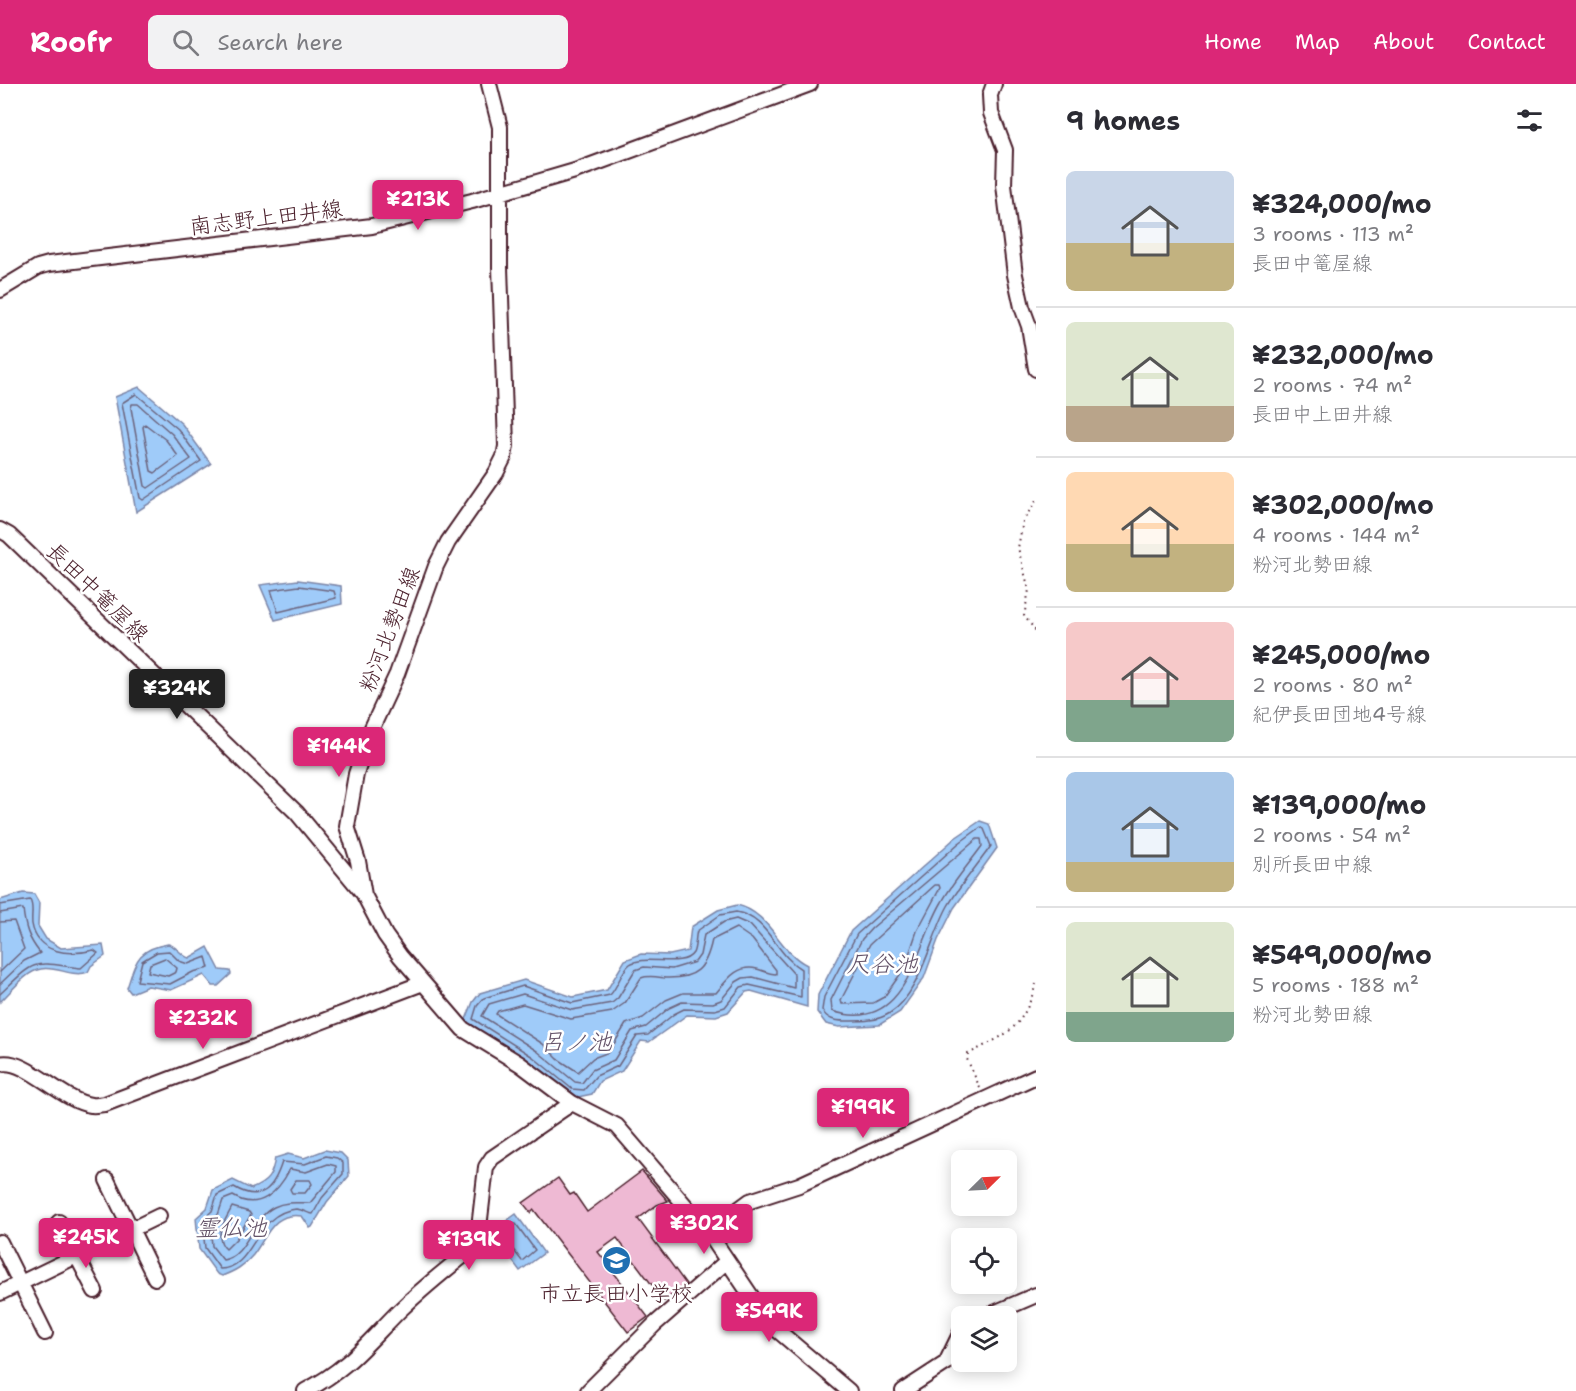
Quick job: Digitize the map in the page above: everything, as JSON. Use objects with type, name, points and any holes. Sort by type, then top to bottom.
[{"type":"street","name":"粉河北勢田線","points":[[489,84],[500,127],[504,457],[448,542],[436,566],[410,632],[397,674],[370,729],[356,774],[347,826],[358,861],[364,895],[385,935],[423,984],[463,1029],[520,1064],[572,1103],[617,1126],[708,1232],[770,1324],[849,1391]]},
{"type":"street","name":"南志野上田井線","points":[[0,290],[38,267],[49,264],[372,226],[575,171],[810,84]]},
{"type":"street","points":[[994,84],[990,95],[991,113],[1005,150],[1004,185],[1015,275],[1029,326],[1036,369]]},
{"type":"street","name":"長田中篭屋線","points":[[0,530],[9,535],[297,813],[364,895]]},
{"type":"street","points":[[0,1064],[12,1063],[75,1100],[90,1105],[105,1104],[423,984]]},
{"type":"street","points":[[708,1232],[750,1201],[799,1185],[1036,1076]]},
{"type":"street","points":[[305,1391],[328,1378],[356,1357],[424,1287],[477,1245],[486,1167],[492,1158],[572,1103]]},
{"type":"street","points":[[107,1180],[155,1278]]},
{"type":"street","points":[[0,1293],[159,1216]]},
{"type":"street","points":[[60,1222],[95,1291]]},
{"type":"street","points":[[0,1242],[45,1333]]},
{"type":"street","points":[[588,1391],[655,1324],[727,1261]]},
{"type":"street","points":[[1010,1306],[1036,1295]]},
{"type":"street","points":[[903,1391],[946,1363],[951,1353]]},
{"type":"path","points":[[1036,501],[1023,521],[1018,548],[1029,590],[1024,616],[1036,631]]},
{"type":"path","points":[[985,1100],[967,1059],[968,1053],[1013,1030],[1024,1017],[1036,984]]},
{"type":"water","points":[[139,387],[182,424],[211,464],[136,512],[115,397]]},
{"type":"water","points":[[298,580],[341,586],[342,604],[275,620],[260,585]]},
{"type":"water","name":"尺谷池","points":[[980,821],[989,824],[997,848],[954,908],[938,940],[924,978],[900,1012],[879,1025],[839,1027],[826,1024],[817,1012],[818,995],[851,931],[955,838]]},
{"type":"water","points":[[23,893],[34,894],[39,903],[38,926],[46,939],[61,948],[103,945],[105,956],[91,966],[88,972],[77,974],[53,969],[35,971],[24,978],[0,1002],[0,900]]},
{"type":"water","name":"呂ノ池","points":[[737,905],[749,909],[758,916],[797,959],[807,965],[807,1007],[751,991],[746,992],[728,1012],[716,1016],[687,1015],[649,1042],[641,1041],[622,1071],[600,1081],[592,1094],[578,1097],[570,1095],[530,1062],[465,1022],[473,1002],[480,993],[524,980],[573,997],[607,990],[625,960],[641,954],[670,955],[688,951],[691,927],[718,910]]},
{"type":"water","points":[[168,944],[189,958],[208,947],[220,970],[230,971],[231,974],[218,986],[213,986],[204,975],[171,990],[148,986],[131,993],[127,988],[139,958],[150,949]]},
{"type":"water","name":"霊仏池","points":[[325,1150],[341,1153],[348,1160],[349,1176],[327,1202],[312,1227],[310,1228],[302,1216],[284,1217],[277,1221],[253,1255],[239,1268],[222,1276],[217,1274],[199,1249],[196,1218],[207,1208],[213,1190],[233,1180],[251,1189],[268,1178],[275,1158],[288,1154],[304,1158]]},
{"type":"water","points":[[516,1214],[544,1253],[520,1271],[491,1232]]},
{"type":"building","points":[[642,1171],[668,1201],[657,1205],[638,1219],[686,1284],[664,1301],[617,1238],[598,1252],[648,1317],[628,1332],[534,1210],[531,1213],[523,1203],[558,1178],[570,1195],[574,1193],[587,1212]]},
{"type":"place","name":"市立長田小学校","points":[[616,1261]]}]
